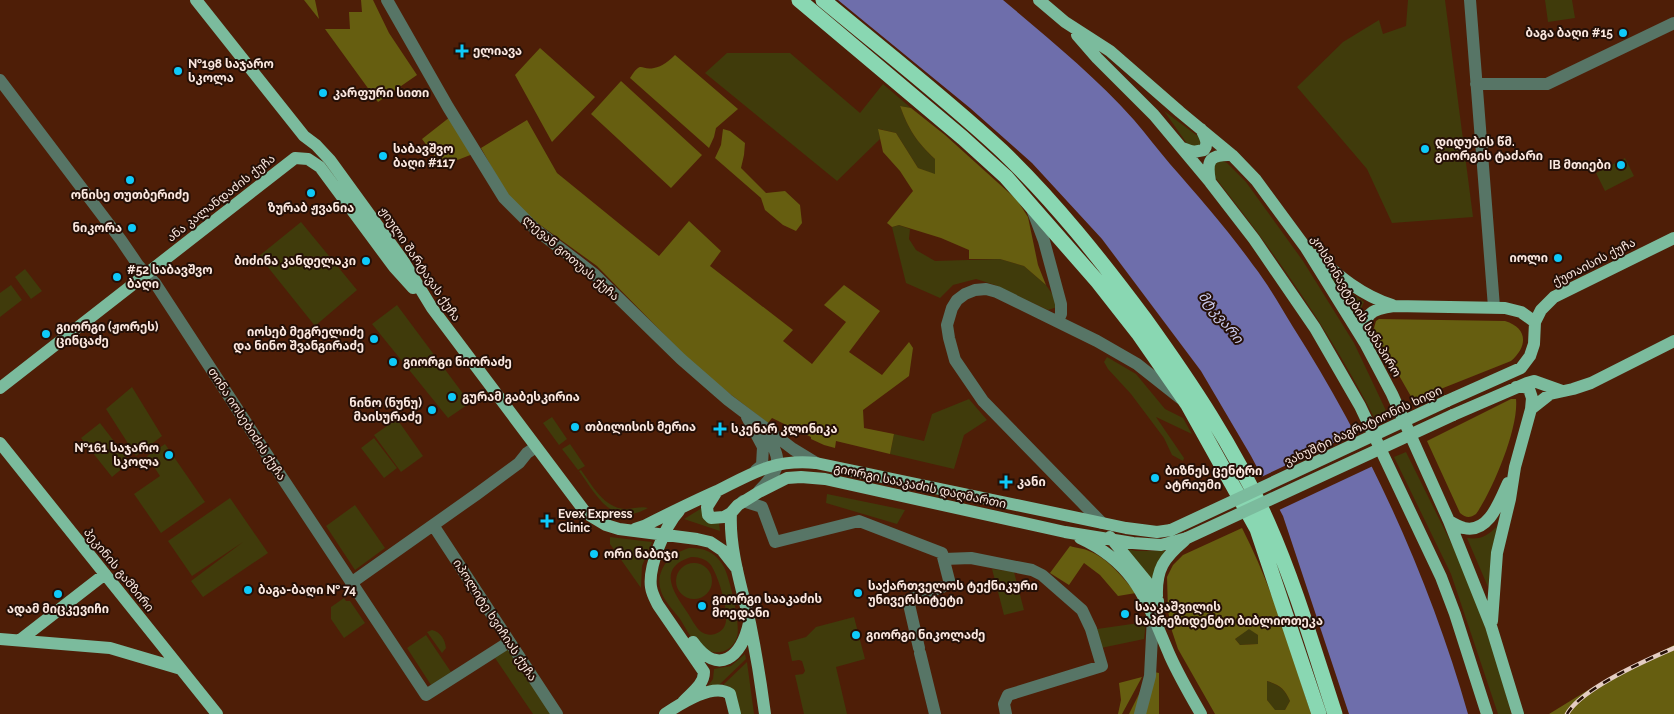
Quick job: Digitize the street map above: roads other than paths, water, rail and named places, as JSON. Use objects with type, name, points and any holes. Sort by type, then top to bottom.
[{"type":"highway","points":[[799,0],[963,138],[1006,178],[1098,282],[1138,333],[1188,405],[1256,529],[1319,714]]},
{"type":"highway","points":[[823,0],[910,72],[1001,151],[1026,176],[1108,269],[1182,369],[1235,457],[1268,523],[1309,632],[1335,714]]},
{"type":"main road","name":"ჟიული შარტავას ქუჩა","points":[[196,0],[304,136],[316,145],[330,160],[404,262],[432,308],[586,513],[606,526],[630,530]]},
{"type":"main road","name":"კოსმონავტების სანაპირო","points":[[1039,0],[1065,22],[1110,51],[1232,155],[1262,188],[1306,248],[1365,343],[1392,394],[1449,521],[1492,626],[1518,714]]},
{"type":"main road","name":"კოსმონავტების სანაპირო","points":[[1065,22],[1097,58],[1154,115],[1210,182],[1316,328],[1360,406],[1441,577],[1487,714]]},
{"type":"main road","points":[[1182,148],[1193,152],[1204,150],[1207,144],[1201,129]]},
{"type":"main road","points":[[1210,182],[1208,170],[1210,162],[1216,156],[1232,155]]},
{"type":"main road","name":"ანა კალანდაძის ქუჩა","points":[[0,388],[295,158],[308,159],[320,167],[394,267],[432,308]]},
{"type":"main road","name":"ქუთაისის ქუჩა","points":[[1535,322],[1541,310],[1554,298],[1674,238]]},
{"type":"main road","points":[[1306,248],[1357,289],[1376,300],[1394,306]]},
{"type":"main road","points":[[1365,343],[1364,326],[1368,315],[1380,307],[1494,307],[1522,312],[1535,322]]},
{"type":"main road","name":"ვახუშტი ბაგრატიონის ხიდი","points":[[1178,539],[1447,401],[1521,368],[1530,356],[1534,344],[1535,322]]},
{"type":"main road","points":[[1531,409],[1550,394],[1591,383],[1674,341]]},
{"type":"main road","points":[[1162,636],[1158,600],[1159,572],[1178,539],[1453,414],[1534,381],[1562,391]]},
{"type":"main road","points":[[1492,626],[1495,568],[1515,467],[1531,409],[1532,398],[1529,389],[1524,387],[1516,388]]},
{"type":"main road","name":"პეკინის გამზირი","points":[[0,444],[217,714]]},
{"type":"main road","name":"გიორგი სააკაძის დაღმართი","points":[[717,490],[756,470],[777,464],[796,462],[816,464],[1064,516],[1148,532],[1162,532],[1178,539]]},
{"type":"main road","points":[[1449,521],[1460,527],[1472,529],[1481,525],[1497,506],[1515,467]]},
{"type":"main road","name":"გიორგი სააკაძის დაღმართი","points":[[732,513],[743,501],[787,478],[808,477],[1065,532],[1112,540],[1144,545],[1161,545],[1178,539]]},
{"type":"main road","points":[[630,530],[644,526],[717,490]]},
{"type":"main road","points":[[717,490],[707,507],[708,515],[711,518],[718,518],[732,513],[731,528],[737,569],[757,657],[764,714]]},
{"type":"main road","points":[[665,714],[683,702],[704,680],[704,672],[663,612],[651,589],[651,575],[664,534],[672,520],[685,505]]},
{"type":"main road","name":"გიორგი სააკაძის დაღმართი","points":[[1083,519],[1100,528],[1112,540]]},
{"type":"main road","points":[[630,530],[703,540],[717,546],[737,569]]},
{"type":"main road","points":[[1065,532],[1098,548],[1123,566],[1136,582],[1176,668],[1202,714]]},
{"type":"main road","points":[[655,561],[669,546],[678,541],[692,538]]},
{"type":"main road","points":[[1112,540],[1147,582],[1158,600]]},
{"type":"main road","points":[[20,640],[104,574]]},
{"type":"main road","points":[[663,612],[678,620],[706,657],[720,660],[731,657],[740,648],[746,636],[749,621]]},
{"type":"main road","points":[[0,639],[110,648],[181,669]]},
{"type":"main road","points":[[683,702],[713,690],[727,691],[732,697],[735,714]]},
{"type":"street","name":"ლევან გოთუას ქუჩა","points":[[387,0],[448,107],[504,198],[535,229],[594,274],[681,359],[746,415],[793,450],[816,464]]},
{"type":"street","points":[[1470,0],[1494,307]]},
{"type":"street","points":[[1476,84],[1536,85],[1553,81],[1674,23]]},
{"type":"street","name":"თინა იოსებიძის ქუჩა","points":[[0,80],[122,240],[138,265],[155,283],[426,695],[510,642]]},
{"type":"street","points":[[1030,203],[1044,240],[1061,304],[1061,314],[1058,321]]},
{"type":"street","points":[[1102,523],[983,401],[955,360],[948,338],[947,325],[952,308],[957,300],[975,290],[986,289],[997,292],[1058,321],[1137,364],[1188,405]]},
{"type":"street","points":[[746,415],[762,447],[762,465],[756,470]]},
{"type":"street","points":[[759,492],[774,475],[777,464],[774,447],[760,425]]},
{"type":"street","points":[[351,582],[520,463],[536,447]]},
{"type":"street","points":[[1064,516],[1071,512],[1075,506],[1071,493]]},
{"type":"street","points":[[743,501],[762,507],[775,542],[859,521],[936,549],[942,553],[950,584],[908,600],[935,714]]},
{"type":"street","name":"იპოლიტე ხვიჩიას ქუჩა","points":[[433,525],[557,714]]},
{"type":"street","points":[[944,559],[971,558],[1032,570],[1042,575],[1078,605],[1091,629],[1102,666],[1008,695],[1004,704],[1006,714]]},
{"type":"street","points":[[1140,714],[1150,676],[1153,616]]},
{"type":"water","name":"მტკვარი","points":[[838,0],[1003,0],[1087,73],[1134,120],[1223,226],[1258,272],[1274,295],[1347,418],[1416,564],[1453,664],[1468,714],[1349,714],[1283,516],[1251,456],[1201,371],[1102,239],[1032,163],[970,108]]},
{"type":"railway","points":[[1567,714],[1574,704],[1600,685],[1674,648]]},
{"type":"place","name":"ბაგა ბაღი #15","points":[[1623,33]]},
{"type":"place","name":"ელიავა","points":[[462,51]]},
{"type":"place","name":"№198 საჯარო სკოლა","points":[[178,71]]},
{"type":"place","name":"კარფური სითი","points":[[323,93]]},
{"type":"place","name":"დიდუბის წმ. გიორგის ტაძარი","points":[[1425,149]]},
{"type":"place","name":"საბავშვო ბაღი #117","points":[[383,156]]},
{"type":"place","name":"IB მთიები","points":[[1621,165]]},
{"type":"place","name":"ონისე თუთბერიძე","points":[[130,180]]},
{"type":"place","name":"ზურაბ ჟვანია","points":[[311,193]]},
{"type":"place","name":"ნიკორა","points":[[132,228]]},
{"type":"place","name":"იოლი","points":[[1558,258]]},
{"type":"place","name":"ბიძინა კანდელაკი","points":[[366,261]]},
{"type":"place","name":"#52 საბავშვო ბაღი","points":[[117,277]]},
{"type":"place","name":"გიორგი (ჟორეს) ცინცაძე","points":[[46,334]]},
{"type":"place","name":"იოსებ მეგრელიძე და ნინო შვანგირაძე","points":[[374,339]]},
{"type":"place","name":"გიორგი ნიორაძე","points":[[393,362]]},
{"type":"place","name":"გურამ გაბესკირია","points":[[452,397]]},
{"type":"place","name":"ნინო (ნუნუ) მაისურაძე","points":[[432,410]]},
{"type":"place","name":"თბილისის მერია","points":[[575,427]]},
{"type":"place","name":"სკენარ კლინიკა","points":[[720,429]]},
{"type":"place","name":"№161 საჯარო სკოლა","points":[[169,455]]},
{"type":"place","name":"ბიზნეს ცენტრი ატრიუმი","points":[[1155,478]]},
{"type":"place","name":"კანი","points":[[1006,482]]},
{"type":"place","name":"Evex Express Clinic","points":[[547,521]]},
{"type":"place","name":"ორი ნაბიჯი","points":[[594,554]]},
{"type":"place","name":"ბაგა-ბაღი № 74","points":[[248,590]]},
{"type":"place","name":"საქართველოს ტექნიკური უნივერსიტეტი","points":[[858,593]]},
{"type":"place","name":"ადამ მიცკევიჩი","points":[[58,594]]},
{"type":"place","name":"გიორგი სააკაძის მოედანი","points":[[702,606]]},
{"type":"place","name":"სააკაშვილის საპრეზიდენტო ბიბლიოთეკა","points":[[1125,614]]},
{"type":"place","name":"გიორგი ნიკოლაძე","points":[[856,635]]}]
